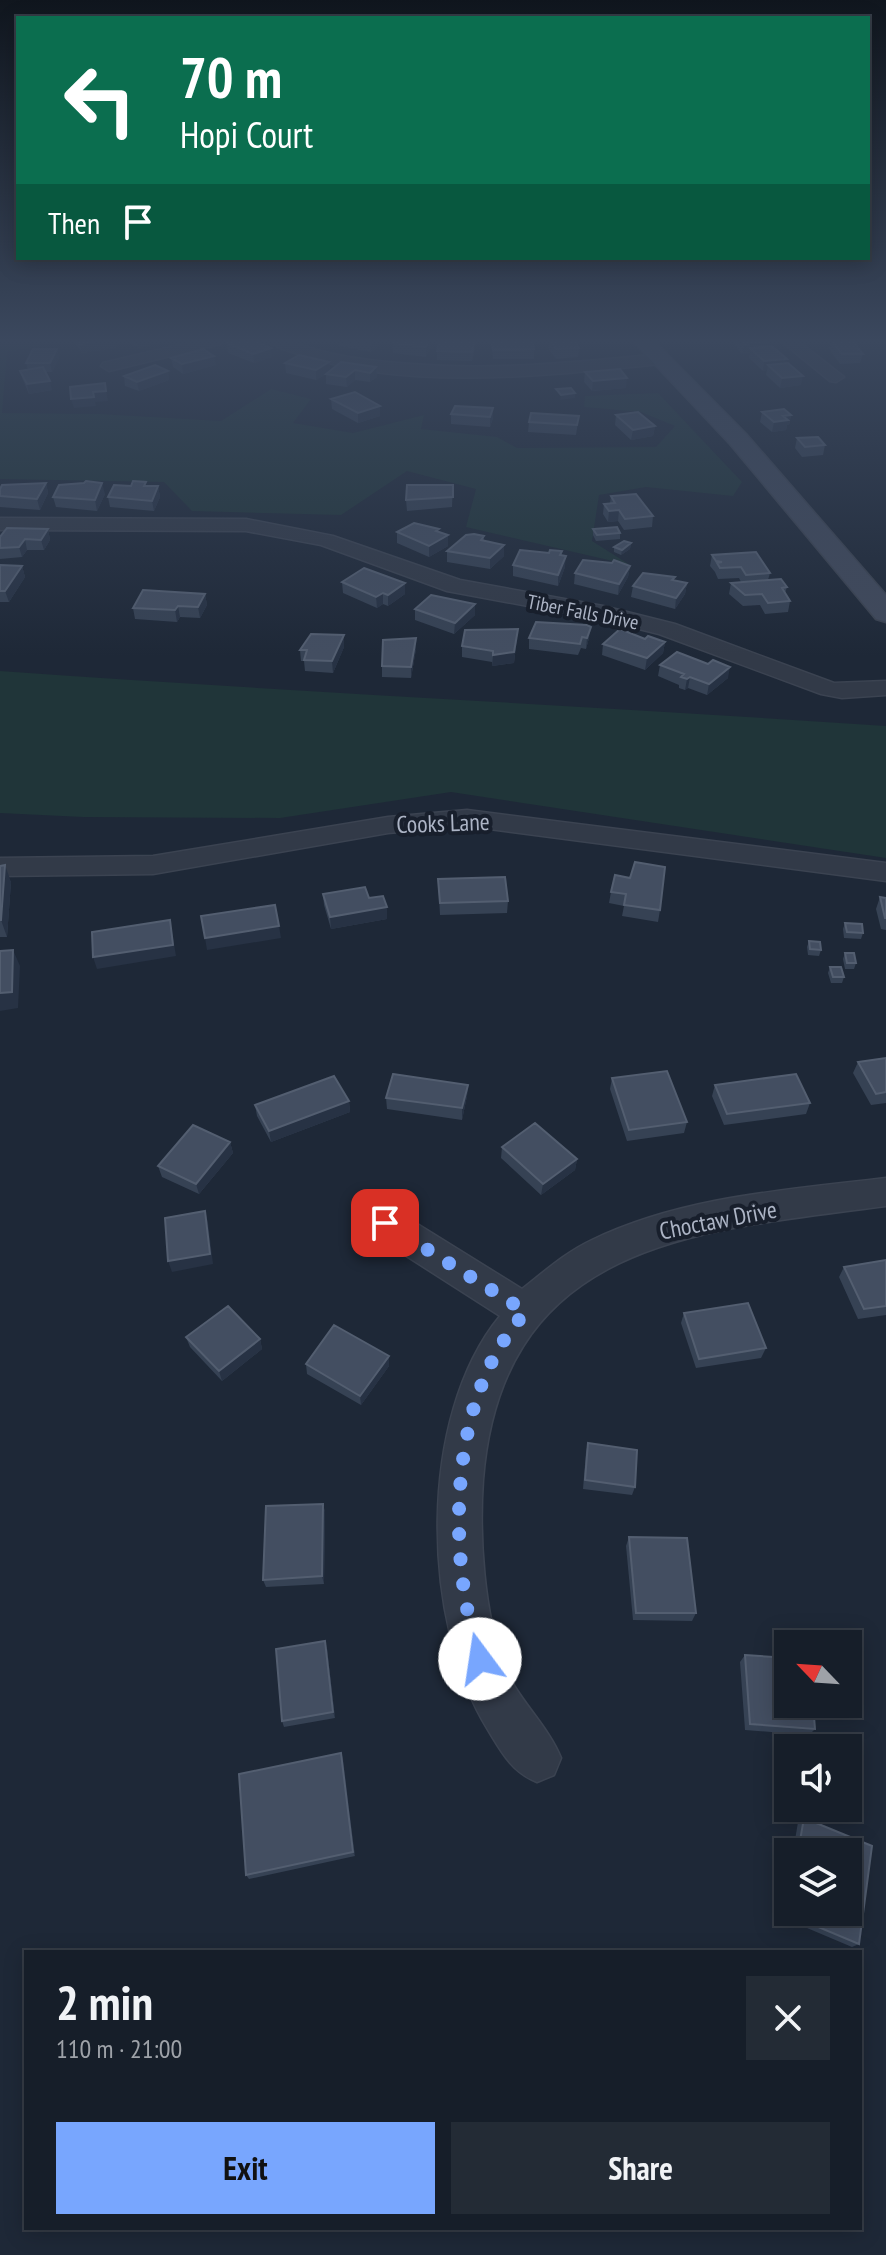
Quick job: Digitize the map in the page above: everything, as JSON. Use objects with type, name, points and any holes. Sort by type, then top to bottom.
[{"type":"street","points":[[745,446],[886,613]]},
{"type":"street","name":"Tiber Falls Drive","points":[[0,524],[192,526],[227,532],[279,531],[349,547],[469,589],[642,622],[829,689],[886,688]]},
{"type":"street","name":"Cooks Lane","points":[[0,867],[89,869],[154,865],[409,821],[467,818],[886,872]]},
{"type":"street","name":"Choctaw Drive","points":[[537,1758],[512,1724],[487,1681],[472,1637],[459,1544],[458,1484],[472,1414],[496,1352],[525,1311],[571,1270],[627,1241],[683,1222],[886,1192]]},
{"type":"street","points":[[385,1223],[525,1311]]},
{"type":"green space","points":[[0,446],[708,446],[742,482],[733,496],[646,487],[599,495],[592,541],[630,565],[466,527],[476,489],[407,471],[341,515],[192,511],[164,482],[0,479]]},
{"type":"green space","points":[[0,671],[886,726],[886,858],[451,792],[280,818],[83,817],[0,813]]},
{"type":"building","points":[[86,481],[102,483],[95,500],[53,497],[59,485]]},
{"type":"building","points":[[133,481],[146,482],[144,486],[158,486],[152,501],[108,497],[114,485],[131,486]]},
{"type":"building","points":[[46,483],[37,499],[0,496],[2,485]]},
{"type":"building","points":[[407,485],[453,485],[453,497],[406,500]]},
{"type":"building","points":[[636,494],[653,516],[625,519],[619,510],[609,511],[604,504],[615,503],[611,496]]},
{"type":"building","points":[[414,523],[439,529],[436,531],[448,535],[429,546],[397,532]]},
{"type":"building","points":[[617,527],[620,533],[597,535],[593,529]]},
{"type":"building","points":[[7,528],[48,529],[41,540],[25,539],[19,547],[0,548],[0,537]]},
{"type":"building","points":[[466,535],[484,536],[481,540],[504,545],[490,558],[447,551]]},
{"type":"building","points":[[624,541],[631,543],[622,550],[614,547]]},
{"type":"building","points":[[520,550],[562,551],[560,555],[566,556],[558,575],[513,565]]},
{"type":"building","points":[[756,552],[770,573],[746,575],[741,567],[720,568],[717,563],[722,562],[716,561],[712,555]]},
{"type":"building","points":[[583,560],[612,563],[614,560],[630,566],[619,584],[575,573]]},
{"type":"building","points":[[0,565],[22,566],[5,591],[0,591]]},
{"type":"building","points":[[364,568],[405,583],[388,595],[383,593],[376,597],[342,582]]},
{"type":"building","points":[[643,573],[675,577],[672,580],[687,583],[676,598],[633,586]]},
{"type":"building","points":[[781,579],[787,587],[782,588],[790,601],[768,603],[762,594],[745,595],[731,583]]},
{"type":"building","points":[[143,590],[205,594],[198,607],[178,606],[175,610],[133,608]]},
{"type":"building","points":[[431,595],[475,604],[455,623],[415,609]]},
{"type":"building","points":[[536,622],[591,627],[587,638],[582,637],[580,644],[529,638]]},
{"type":"building","points":[[518,629],[514,652],[493,655],[493,651],[462,646],[465,630]]},
{"type":"building","points":[[620,629],[645,639],[648,636],[665,642],[647,658],[603,644]]},
{"type":"building","points":[[311,634],[344,635],[332,661],[304,660],[307,650],[300,650]]},
{"type":"building","points":[[416,638],[411,667],[382,666],[383,640]]},
{"type":"building","points":[[677,652],[708,664],[713,660],[730,667],[709,684],[690,677],[687,679],[681,677],[684,674],[660,665]]},
{"type":"building","points":[[635,862],[665,867],[660,910],[624,905],[626,894],[611,892],[615,875],[630,878]]},
{"type":"building","points":[[5,865],[1,920],[0,920],[0,866]]},
{"type":"building","points":[[505,877],[508,901],[440,903],[438,879]]},
{"type":"building","points":[[365,887],[369,898],[383,896],[387,907],[330,917],[323,894]]},
{"type":"building","points":[[880,897],[886,898],[886,918],[885,918]]},
{"type":"building","points":[[275,905],[279,926],[205,938],[201,916]]},
{"type":"building","points":[[170,920],[173,945],[93,957],[92,932]]},
{"type":"building","points":[[845,923],[862,924],[863,933],[847,932]]},
{"type":"building","points":[[809,941],[820,942],[821,950],[810,949]]},
{"type":"building","points":[[13,950],[12,992],[0,993],[0,951]]},
{"type":"building","points":[[845,953],[854,953],[856,963],[847,963]]},
{"type":"building","points":[[830,967],[841,967],[844,977],[833,977]]},
{"type":"building","points":[[886,1058],[886,1092],[876,1094],[858,1062]]},
{"type":"building","points":[[667,1071],[687,1122],[629,1130],[612,1078]]},
{"type":"building","points":[[393,1074],[468,1085],[462,1108],[386,1098]]},
{"type":"building","points":[[796,1074],[810,1103],[727,1114],[715,1085]]},
{"type":"building","points":[[334,1076],[349,1101],[269,1131],[255,1105]]},
{"type":"building","points":[[535,1123],[577,1159],[543,1184],[502,1147]]},
{"type":"building","points":[[193,1125],[230,1142],[196,1184],[158,1166]]},
{"type":"building","points":[[205,1211],[210,1254],[168,1261],[165,1218]]},
{"type":"building","points":[[886,1260],[886,1306],[864,1309],[844,1267]]},
{"type":"building","points":[[748,1303],[766,1348],[699,1359],[684,1313]]},
{"type":"building","points":[[228,1306],[260,1339],[219,1371],[186,1337]]},
{"type":"building","points":[[334,1325],[389,1356],[360,1396],[306,1364]]},
{"type":"building","points":[[588,1443],[637,1450],[635,1487],[585,1480]]},
{"type":"building","points":[[323,1504],[322,1576],[263,1580],[266,1506]]},
{"type":"building","points":[[629,1537],[687,1538],[696,1613],[636,1613]]},
{"type":"building","points":[[325,1641],[333,1712],[282,1721],[276,1649]]},
{"type":"building","points":[[745,1655],[774,1657],[774,1718],[814,1718],[815,1729],[750,1724]]},
{"type":"building","points":[[341,1753],[353,1852],[246,1875],[239,1774]]},
{"type":"building","points":[[803,1822],[814,1822],[853,1838],[800,1838]]},
{"type":"building","points":[[862,1842],[872,1846],[862,1921]]},
{"type":"building","points":[[816,1926],[861,1926],[859,1944]]},
{"type":"route","points":[[385,1223],[525,1311],[496,1352],[472,1414],[458,1484],[459,1544],[472,1637],[480,1659]]}]
